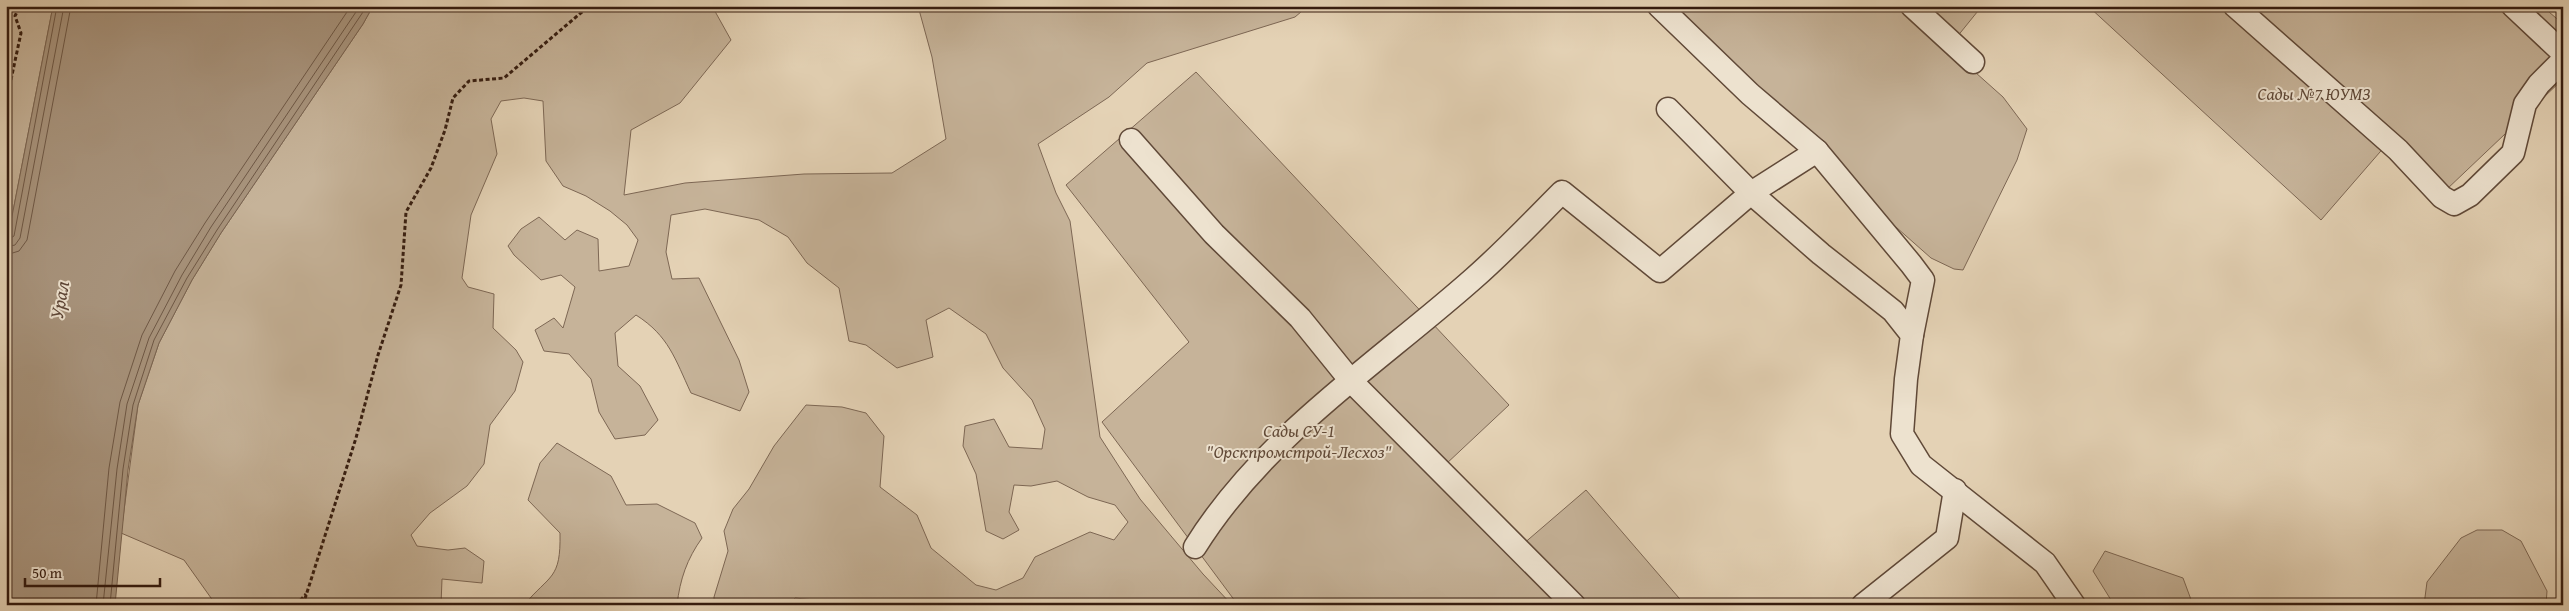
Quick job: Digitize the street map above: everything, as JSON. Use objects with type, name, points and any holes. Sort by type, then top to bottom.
[{"type":"lane","points":[[1659,6],[1750,94],[1817,151],[1923,280],[1912,335],[1906,379],[1902,434],[1921,465],[2045,563],[2074,605]]},
{"type":"lane","points":[[1912,6],[1973,62]]},
{"type":"lane","points":[[2235,6],[2398,150],[2442,197],[2454,204],[2470,195],[2513,153],[2525,104],[2539,84],[2563,60]]},
{"type":"lane","points":[[2513,6],[2563,53]]},
{"type":"lane","points":[[1668,109],[1751,193],[1821,254],[1893,311],[1912,335]]},
{"type":"lane","points":[[1131,140],[1214,234],[1300,318],[1350,380],[1574,605]]},
{"type":"lane","points":[[1195,547],[1216,512],[1277,446],[1350,380],[1473,278],[1562,192],[1660,271],[1751,193],[1817,151]]},
{"type":"lane","points":[[1863,605],[1947,538],[1955,490]]},
{"type":"path","points":[[6,91],[9,89],[21,33],[15,16],[20,6]]},
{"type":"path","points":[[303,605],[356,438],[378,355],[401,285],[406,212],[431,168],[454,98],[469,81],[504,78],[589,6]]},
{"type":"path","points":[[296,605],[308,592]]},
{"type":"green space","points":[[6,6],[53,6],[6,247]]},
{"type":"green space","points":[[373,6],[712,6],[731,40],[680,103],[631,130],[624,195],[685,183],[804,174],[892,173],[946,139],[932,57],[918,6],[1308,6],[1295,17],[1147,63],[1109,97],[1038,144],[1056,193],[1070,221],[1100,437],[1140,499],[1203,574],[1232,605],[825,605],[824,601],[795,598],[789,605],[714,605],[714,597],[728,551],[724,531],[733,509],[749,489],[774,446],[806,405],[842,407],[866,413],[884,436],[880,487],[917,515],[931,548],[976,585],[996,590],[1023,578],[1035,557],[1090,532],[1114,540],[1128,522],[1115,505],[1088,497],[1057,481],[1031,486],[1014,485],[1009,512],[1019,530],[1003,539],[986,531],[976,474],[963,446],[965,426],[994,419],[1009,447],[1042,449],[1045,429],[1032,400],[1003,368],[986,334],[949,308],[926,320],[933,357],[897,368],[866,345],[849,341],[839,288],[807,263],[788,237],[759,220],[705,209],[671,215],[666,252],[672,279],[699,278],[739,360],[749,392],[740,411],[691,393],[664,340],[636,315],[615,333],[618,366],[640,386],[658,420],[645,435],[615,439],[599,412],[591,379],[569,354],[544,351],[535,330],[554,318],[563,328],[575,287],[561,275],[541,280],[514,255],[508,246],[521,229],[539,217],[565,240],[577,230],[598,239],[599,271],[629,266],[638,240],[627,225],[610,211],[586,196],[563,186],[546,161],[543,101],[524,98],[501,101],[491,119],[497,154],[471,215],[462,278],[468,287],[494,294],[493,328],[516,350],[523,362],[515,391],[490,425],[484,464],[467,486],[430,513],[411,535],[417,546],[448,550],[465,548],[484,561],[482,583],[442,579],[441,605],[216,605],[184,560],[121,533],[138,405],[159,343],[192,280],[221,233],[363,24]]},
{"type":"green space","points":[[1657,6],[1982,6],[1948,48],[2003,97],[2027,129],[2017,160],[1963,270],[1954,269],[1931,258],[1845,182]]},
{"type":"green space","name":"Сады №7 ЮУМЗ","points":[[2088,6],[2542,6],[2563,24],[2563,79],[2446,190],[2393,137],[2321,220]]},
{"type":"green space","name":"Сады СУ-1 \"Орскпромстрой-Лесхоз\"","points":[[1196,72],[1509,405],[1445,465],[1522,545],[1586,490],[1685,605],[1238,605],[1102,422],[1189,342],[1066,185]]},
{"type":"green space","points":[[557,443],[611,476],[626,505],[657,504],[695,523],[702,538],[685,570],[677,605],[524,605],[552,575],[558,560],[560,533],[528,500],[540,463]]},
{"type":"green space","points":[[2477,530],[2502,530],[2521,541],[2547,591],[2546,605],[2424,605],[2427,582],[2461,538]]},
{"type":"green space","points":[[2105,551],[2183,578],[2193,605],[2111,605],[2111,600],[2093,571]]},
{"type":"water","name":"Урал","points":[[53,6],[373,6],[363,24],[221,233],[192,280],[159,343],[138,405],[128,470],[115,605],[6,605],[6,247]]}]
